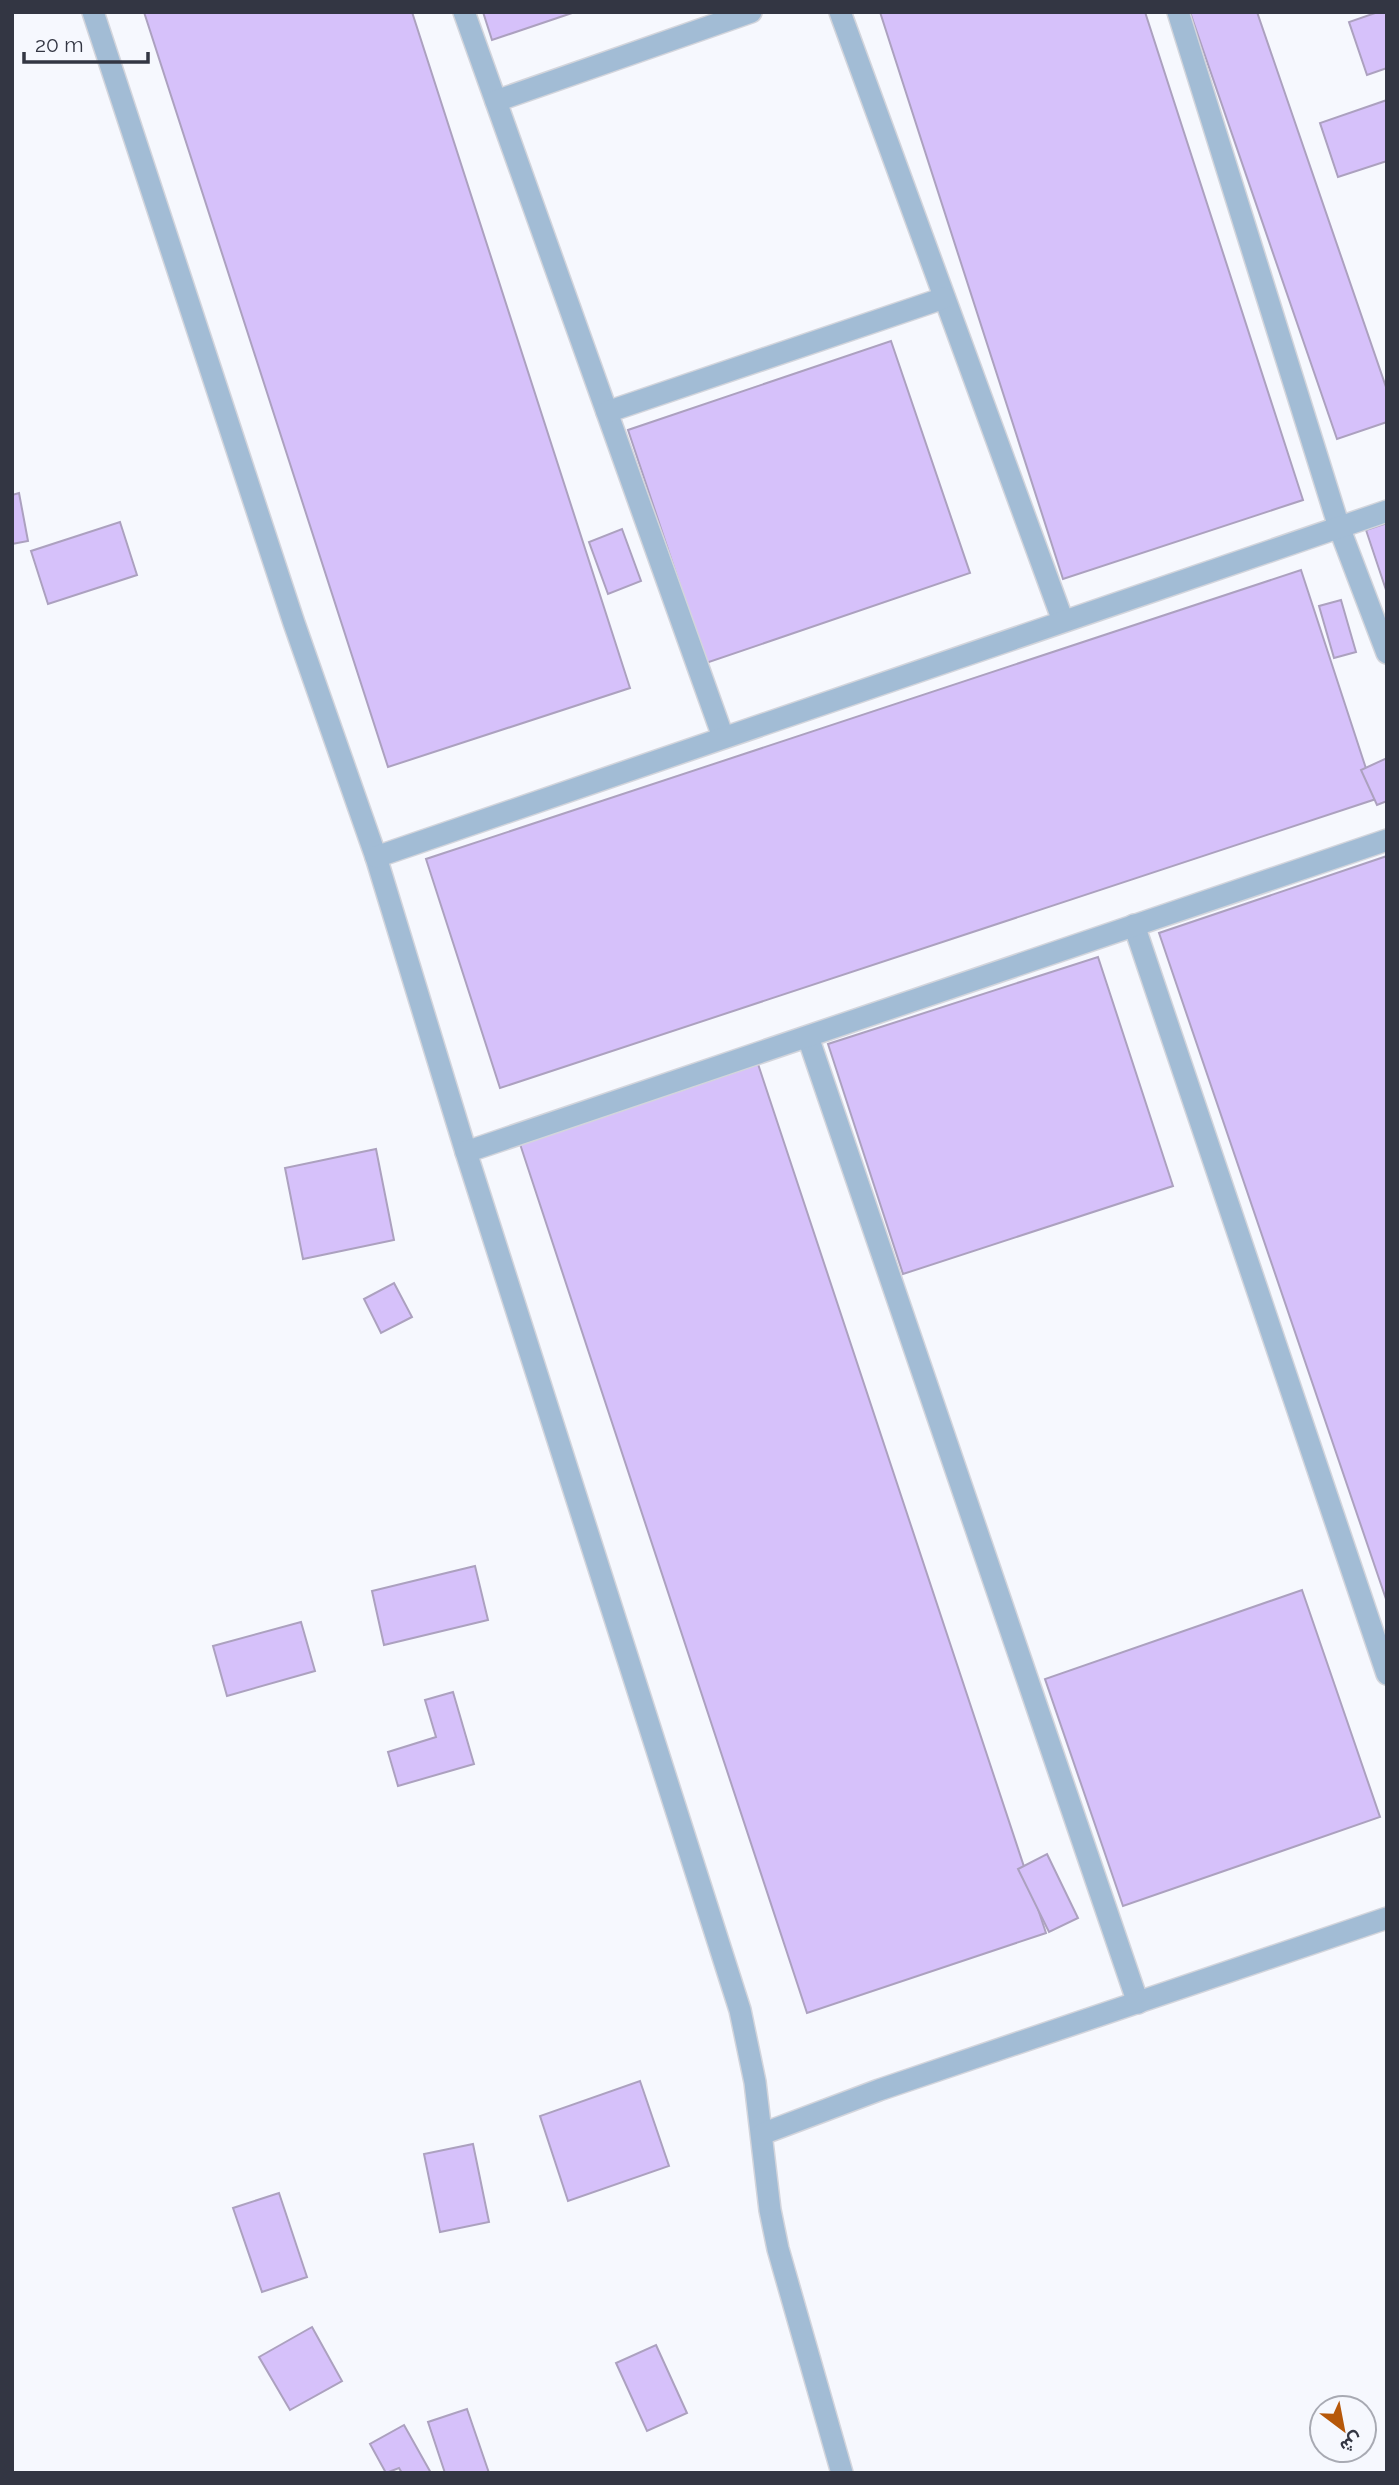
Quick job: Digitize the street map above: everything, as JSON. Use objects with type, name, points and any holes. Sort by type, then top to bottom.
[{"type":"street","points":[[93,12],[294,623],[376,857],[740,2010],[748,2044],[770,2210],[778,2249],[842,2473]]},
{"type":"street","points":[[464,12],[723,737]]},
{"type":"street","points":[[496,101],[751,12]]},
{"type":"street","points":[[840,12],[1063,621]]},
{"type":"street","points":[[1178,12],[1339,527],[1387,653]]},
{"type":"street","points":[[607,412],[944,298]]},
{"type":"street","points":[[376,857],[1387,511]]},
{"type":"street","points":[[467,1152],[1387,840]]},
{"type":"street","points":[[1134,925],[1387,1674]]},
{"type":"street","points":[[808,1037],[1138,2003]]},
{"type":"street","points":[[762,2134],[879,2090],[1387,1918]]},
{"type":"building","points":[[144,12],[412,12],[630,688],[388,767]]},
{"type":"building","points":[[483,12],[575,12],[492,40]]},
{"type":"building","points":[[880,12],[1145,12],[1303,500],[1063,579]]},
{"type":"building","points":[[1190,12],[1257,12],[1387,390],[1387,422],[1337,439]]},
{"type":"building","points":[[1378,12],[1387,12],[1387,68],[1367,75],[1349,22]]},
{"type":"building","points":[[1387,100],[1387,161],[1338,177],[1320,123]]},
{"type":"building","points":[[891,341],[970,573],[706,663],[628,430]]},
{"type":"building","points":[[19,493],[28,541],[12,544],[12,495]]},
{"type":"building","points":[[120,522],[137,575],[48,604],[31,551]]},
{"type":"building","points":[[1387,523],[1387,593],[1366,530]]},
{"type":"building","points":[[622,529],[641,581],[608,594],[589,542]]},
{"type":"building","points":[[1301,570],[1376,799],[500,1088],[426,859]]},
{"type":"building","points":[[1341,600],[1356,652],[1334,658],[1319,606]]},
{"type":"building","points":[[1387,758],[1387,801],[1377,805],[1361,770]]},
{"type":"building","points":[[1387,856],[1387,1602],[1159,933]]},
{"type":"building","points":[[1098,957],[1173,1186],[903,1274],[828,1044]]},
{"type":"building","points":[[758,1064],[1046,1933],[807,2013],[520,1144]]},
{"type":"building","points":[[376,1149],[394,1240],[303,1259],[285,1168]]},
{"type":"building","points":[[394,1283],[412,1317],[381,1333],[364,1299]]},
{"type":"building","points":[[475,1566],[488,1620],[384,1645],[372,1591]]},
{"type":"building","points":[[1302,1590],[1380,1817],[1123,1906],[1045,1679]]},
{"type":"building","points":[[301,1622],[315,1671],[227,1696],[213,1646]]},
{"type":"building","points":[[453,1692],[474,1764],[398,1786],[388,1752],[436,1737],[425,1700]]},
{"type":"building","points":[[1047,1854],[1078,1918],[1049,1932],[1018,1869]]},
{"type":"building","points":[[640,2081],[669,2166],[568,2201],[540,2116]]},
{"type":"building","points":[[473,2144],[489,2222],[440,2232],[424,2154]]},
{"type":"building","points":[[279,2193],[307,2277],[262,2292],[233,2208]]},
{"type":"building","points":[[312,2327],[342,2381],[290,2410],[259,2357]]},
{"type":"building","points":[[656,2345],[687,2413],[647,2431],[616,2363]]},
{"type":"building","points":[[467,2409],[489,2473],[445,2473],[428,2422]]},
{"type":"building","points":[[404,2425],[431,2473],[402,2473],[399,2468],[386,2473],[370,2444]]}]
